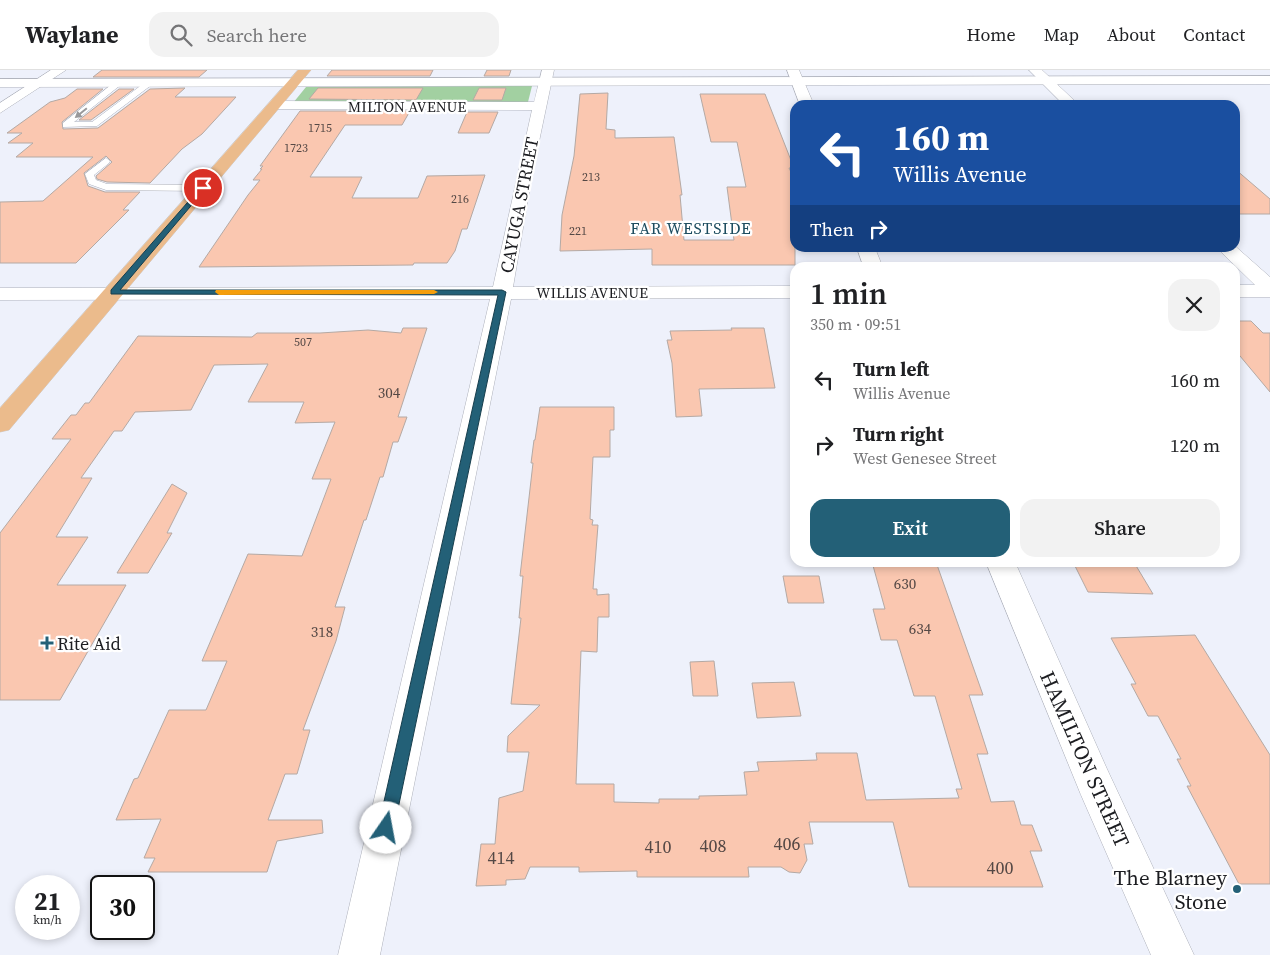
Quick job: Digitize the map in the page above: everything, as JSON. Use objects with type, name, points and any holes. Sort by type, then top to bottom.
[{"type":"main road","points":[[0,424],[299,76]]},
{"type":"street","points":[[0,108],[60,70]]},
{"type":"street","points":[[1035,70],[1067,100]]},
{"type":"street","name":"MILTON AVENUE","points":[[0,83],[150,82],[299,76],[544,86]]},
{"type":"street","points":[[795,76],[805,100]]},
{"type":"street","name":"MILTON AVENUE","points":[[275,105],[544,86],[795,76],[1046,81],[1270,80]]},
{"type":"street","name":"CAYUGA STREET","points":[[359,955],[502,292],[524,174],[544,86]]},
{"type":"street","points":[[1230,252],[1270,289]]},
{"type":"street","points":[[1240,291],[1270,289]]},
{"type":"street","name":"WILLIS AVENUE","points":[[0,294],[114,292],[790,292]]},
{"type":"street","name":"HAMILTON STREET","points":[[1002,567],[1094,782],[1173,955]]},
{"type":"lane","points":[[119,82],[66,125],[94,124],[150,82]]},
{"type":"lane","points":[[106,161],[89,174],[92,182],[106,187],[203,188]]},
{"type":"green space","points":[[532,86],[528,102],[293,103],[306,87]]},
{"type":"building","points":[[102,70],[207,70],[199,77],[93,77]]},
{"type":"building","points":[[332,70],[433,70],[430,76],[327,76]]},
{"type":"building","points":[[487,70],[511,70],[509,76],[484,76]]},
{"type":"building","points":[[185,88],[175,97],[236,97],[202,134],[182,149],[150,183],[107,182],[97,179],[96,176],[112,162],[106,156],[84,173],[88,186],[105,192],[140,192],[123,210],[129,210],[76,263],[0,263],[0,202],[43,201],[93,157],[16,157],[33,143],[8,143],[22,133],[7,133],[50,102],[65,98],[77,89],[103,89],[62,122],[63,129],[98,128],[150,89]]},
{"type":"building","points":[[318,88],[423,88],[416,100],[309,99]]},
{"type":"building","points":[[479,88],[506,88],[502,100],[473,100]]},
{"type":"building","points":[[119,89],[134,89],[91,120],[79,120]]},
{"type":"building","points":[[608,93],[606,129],[615,130],[615,138],[674,137],[682,195],[680,195],[684,240],[734,240],[727,187],[746,187],[737,142],[711,142],[700,94],[765,94],[790,158],[790,252],[795,252],[795,262],[790,262],[790,265],[652,265],[652,249],[560,251],[562,215],[574,156],[580,94]]},
{"type":"building","points":[[300,111],[410,111],[402,125],[345,125],[310,177],[362,177],[352,198],[418,198],[427,176],[485,175],[467,229],[462,229],[455,251],[447,263],[199,267],[260,180],[253,180],[262,169],[260,169],[263,166],[260,166]]},
{"type":"building","points":[[467,112],[498,112],[489,133],[458,133]]},
{"type":"building","points":[[1240,173],[1270,199],[1270,214],[1240,214]]},
{"type":"building","points":[[1240,321],[1251,321],[1263,333],[1270,333],[1270,392],[1240,356]]},
{"type":"building","points":[[403,328],[427,328],[398,417],[407,417],[398,442],[393,442],[383,477],[380,477],[366,520],[364,520],[335,607],[345,607],[336,641],[303,730],[310,730],[297,774],[285,774],[268,820],[322,820],[323,833],[277,841],[267,872],[148,872],[155,858],[144,858],[161,819],[116,820],[134,779],[138,778],[169,710],[206,710],[227,661],[202,661],[248,554],[302,556],[331,479],[312,479],[335,422],[295,423],[304,402],[248,402],[268,364],[214,365],[191,410],[135,412],[122,431],[114,431],[81,478],[92,478],[56,537],[88,537],[57,585],[126,585],[60,700],[0,700],[0,533],[71,439],[52,439],[71,415],[76,415],[85,403],[89,403],[138,336],[252,337],[257,333],[320,333],[368,330],[401,333]]},
{"type":"building","points":[[731,328],[764,328],[775,388],[699,389],[702,416],[676,417],[672,363],[667,340],[672,340],[670,331],[732,330]]},
{"type":"building","points":[[540,407],[614,407],[614,430],[610,430],[610,457],[593,457],[590,519],[593,520],[592,525],[598,525],[593,589],[597,589],[597,595],[609,594],[609,617],[598,617],[597,652],[581,651],[576,784],[614,784],[614,802],[659,803],[659,799],[699,799],[699,796],[747,795],[744,772],[759,771],[757,762],[817,760],[816,753],[857,753],[866,800],[959,798],[956,789],[962,789],[935,696],[914,696],[897,640],[881,640],[873,609],[885,609],[873,567],[938,567],[983,695],[969,695],[988,754],[977,754],[991,802],[1014,801],[1021,825],[1032,825],[1042,851],[1030,851],[1043,887],[909,887],[893,822],[809,822],[813,844],[804,844],[807,860],[800,873],[789,872],[781,867],[748,867],[749,877],[637,877],[637,871],[579,872],[579,867],[530,867],[525,879],[506,880],[506,885],[476,886],[481,844],[495,844],[499,798],[523,791],[529,752],[507,752],[508,736],[540,705],[511,704],[521,618],[519,618],[523,576],[520,576]]},
{"type":"building","points":[[172,484],[187,493],[167,533],[172,533],[148,573],[117,573]]},
{"type":"building","points":[[1076,567],[1137,567],[1153,594],[1088,592]]},
{"type":"building","points":[[783,576],[819,576],[824,603],[788,603]]},
{"type":"building","points":[[1195,635],[1270,755],[1270,884],[1239,884],[1187,786],[1191,786],[1177,759],[1181,759],[1158,716],[1148,716],[1131,684],[1136,684],[1111,638]]},
{"type":"building","points":[[714,661],[718,696],[693,696],[690,662]]},
{"type":"building","points":[[794,682],[801,716],[757,718],[752,683]]},
{"type":"slow traffic","points":[[219,292],[434,292]]},
{"type":"place","name":"Rite Aid","points":[[47,643]]},
{"type":"place","name":"The Blarney Stone","points":[[1237,889]]},
{"type":"district","name":"FAR WESTSIDE","points":[[691,228]]},
{"type":"route","points":[[203,188],[114,292],[502,292],[386,828]]}]
